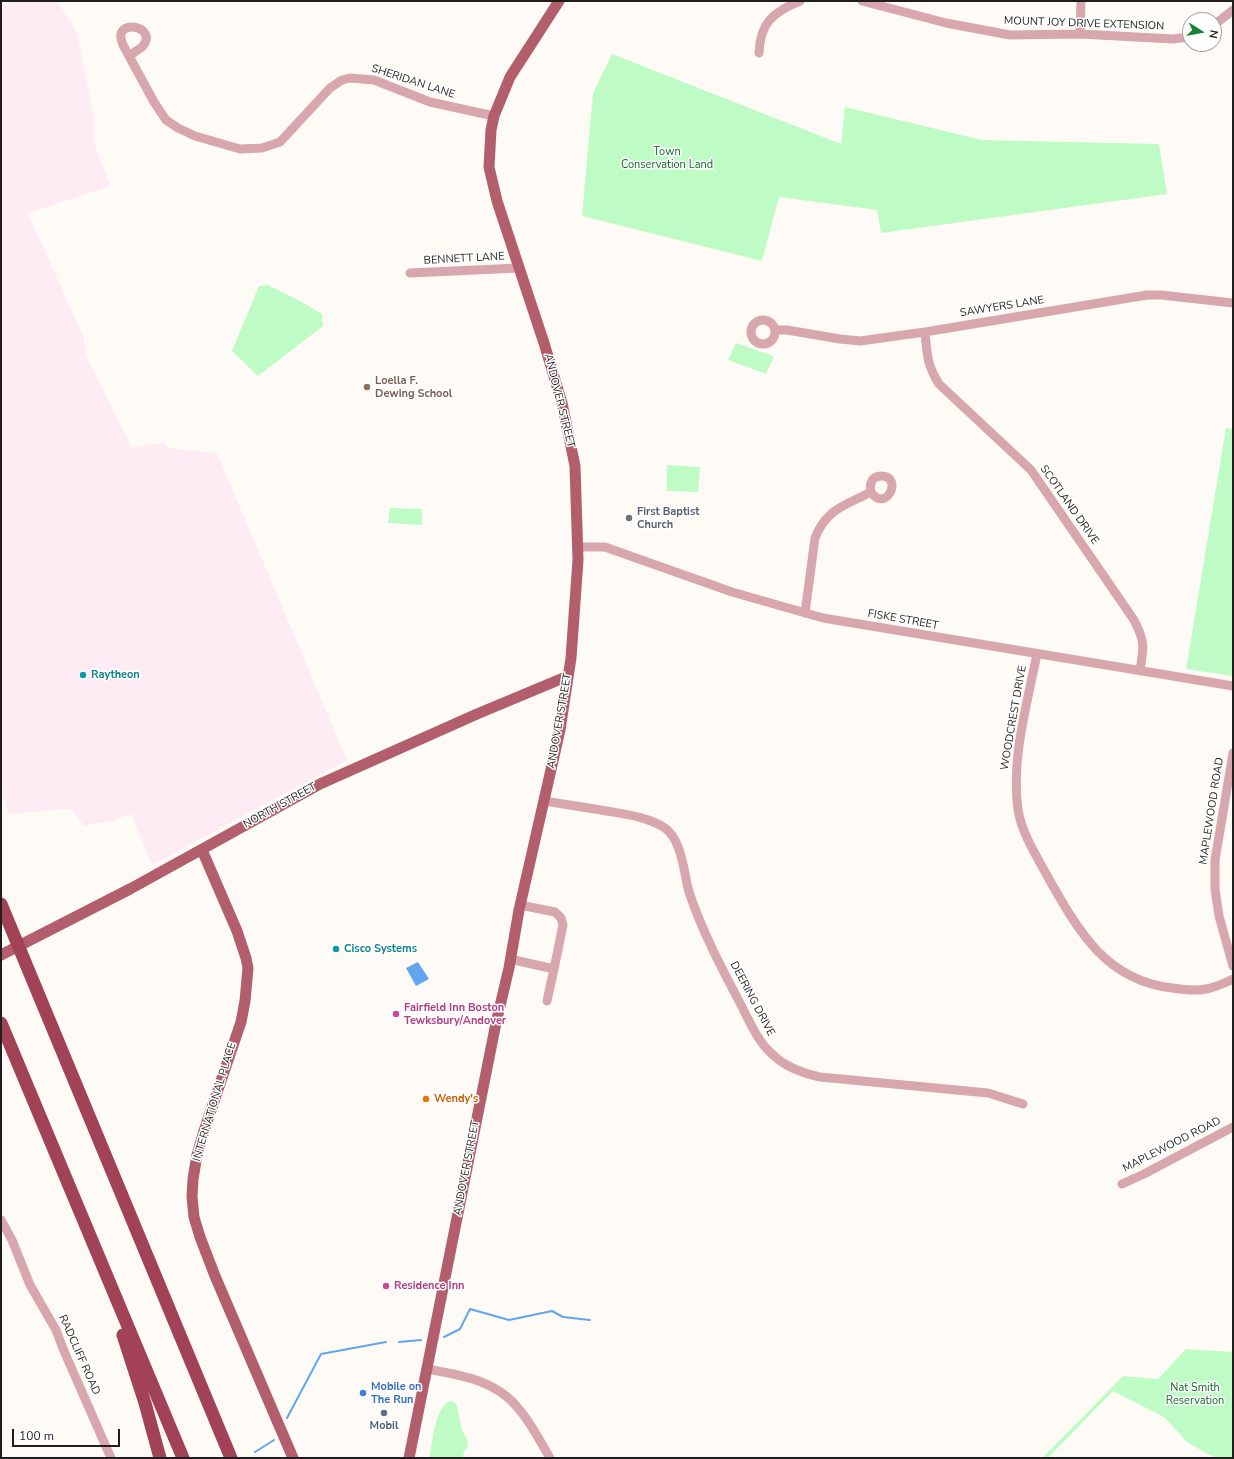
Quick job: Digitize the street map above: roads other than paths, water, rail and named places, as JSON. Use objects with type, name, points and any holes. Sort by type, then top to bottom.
[{"type":"highway","points":[[1,904],[231,1458]]},
{"type":"highway","points":[[1,1023],[183,1458]]},
{"type":"highway","points":[[87,1230],[138,1381],[160,1458]]},
{"type":"main road","name":"ANDOVER STREET","points":[[409,1458],[520,905],[560,730],[571,658],[578,560],[575,466],[562,403],[544,343],[497,201],[489,167],[491,130],[494,116],[510,77],[559,1]]},
{"type":"main road","name":"NORTH STREET","points":[[1,955],[202,850],[320,784],[477,714],[568,676]]},
{"type":"main road","name":"INTERNATIONAL PLACE","points":[[202,850],[238,931],[248,968],[245,1001],[241,1022],[197,1155],[193,1185],[194,1217],[215,1276],[292,1458]]},
{"type":"street","points":[[759,53],[759,39],[764,27],[773,16],[800,1]]},
{"type":"street","name":"MOUNT JOY DRIVE EXTENSION","points":[[862,1],[946,23],[1010,36],[1080,34],[1173,39],[1182,38]]},
{"type":"street","points":[[1080,34],[1081,1]]},
{"type":"street","points":[[1222,19],[1233,10]]},
{"type":"street","name":"SHERIDAN LANE","points":[[129,56],[154,102],[166,120],[178,128],[195,136],[240,149],[262,148],[280,142],[330,88],[342,80],[350,78],[374,80],[430,102],[494,116]]},
{"type":"street","name":"BENNETT LANE","points":[[410,273],[519,268]]},
{"type":"street","name":"SAWYERS LANE","points":[[775,330],[805,332],[851,341],[860,341],[925,332],[1147,295],[1161,295],[1233,303]]},
{"type":"street","name":"SCOTLAND DRIVE","points":[[925,332],[927,358],[931,372],[939,384],[1030,470],[1134,620],[1141,634],[1143,644],[1140,671]]},
{"type":"street","points":[[805,613],[815,538],[819,529],[829,515],[835,510],[871,492]]},
{"type":"street","name":"FISKE STREET","points":[[578,547],[604,547],[732,592],[823,618],[1233,686]]},
{"type":"street","name":"WOODCREST DRIVE","points":[[1037,654],[1016,765],[1018,811],[1034,851],[1076,924],[1094,948],[1126,974],[1150,984],[1177,989],[1198,990],[1217,987],[1233,979]]},
{"type":"street","name":"MAPLEWOOD ROAD","points":[[1233,753],[1215,860],[1215,889],[1219,916],[1233,966]]},
{"type":"street","name":"DEERING DRIVE","points":[[544,801],[649,820],[666,829],[672,836],[678,849],[689,891],[698,916],[722,969],[753,1029],[764,1045],[779,1061],[809,1075],[988,1093],[1023,1104]]},
{"type":"street","points":[[520,905],[555,912],[561,918],[563,925],[547,1000]]},
{"type":"street","points":[[510,959],[554,968]]},
{"type":"street","name":"MAPLEWOOD ROAD","points":[[1122,1184],[1144,1174],[1233,1126]]},
{"type":"street","name":"RADCLIFF ROAD","points":[[1,1220],[12,1240],[30,1285],[56,1330],[111,1458]]},
{"type":"street","points":[[427,1369],[460,1375],[494,1388],[505,1396],[522,1413],[550,1458]]},
{"type":"water","points":[[418,962],[429,979],[416,986],[406,968]]},
{"type":"waterway","points":[[444,1337],[460,1329],[470,1309],[509,1320],[552,1311],[563,1317],[590,1320]]},
{"type":"waterway","points":[[399,1342],[421,1340]]},
{"type":"waterway","points":[[287,1418],[321,1354],[386,1342]]},
{"type":"waterway","points":[[255,1452],[274,1440]]},
{"type":"place","name":"Loella F. Dewing School","points":[[367,387]]},
{"type":"place","name":"First Baptist Church","points":[[629,518]]},
{"type":"place","name":"Raytheon","points":[[83,675]]},
{"type":"place","name":"Cisco Systems","points":[[336,949]]},
{"type":"place","name":"Fairfield Inn Boston Tewksbury/Andover","points":[[396,1014]]},
{"type":"place","name":"Wendy's","points":[[426,1099]]},
{"type":"place","name":"Residence Inn","points":[[386,1286]]},
{"type":"place","name":"Mobile on The Run","points":[[363,1393]]},
{"type":"place","name":"Mobil","points":[[384,1413]]},
{"type":"park label","name":"Town Conservation Land","points":[[667,158]]},
{"type":"park label","name":"Nat Smith Reservation","points":[[1195,1394]]}]
